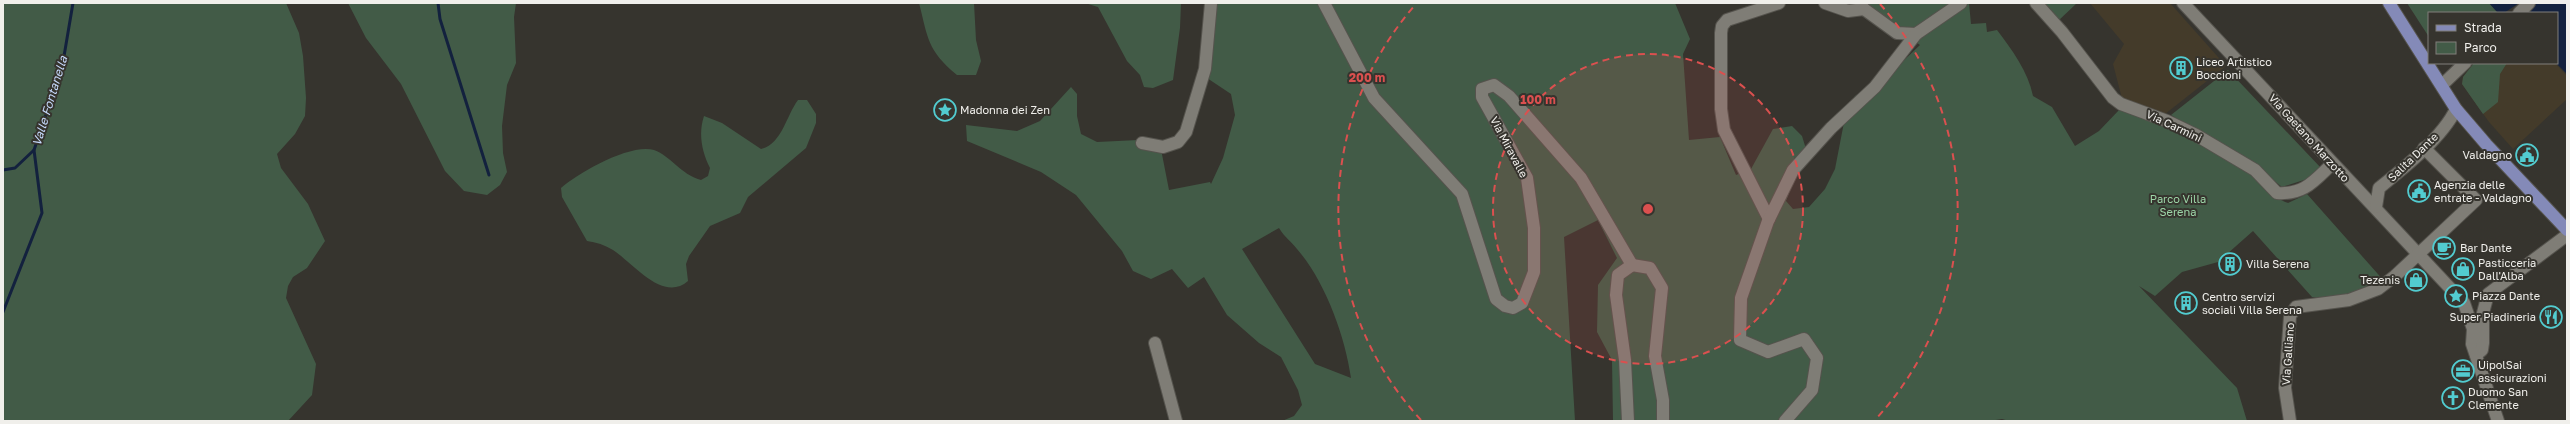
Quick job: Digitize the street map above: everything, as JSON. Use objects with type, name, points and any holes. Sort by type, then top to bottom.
[{"type":"main road","points":[[2389,3],[2428,63]]},
{"type":"main road","points":[[2428,64],[2456,109],[2486,144],[2567,230]]},
{"type":"street","points":[[1142,143],[1163,147],[1178,142],[1186,132],[1205,69],[1211,3]]},
{"type":"street","name":"Via Miravalle","points":[[1324,3],[1374,98],[1462,194],[1496,299],[1505,306],[1513,308],[1522,303],[1534,272],[1534,228],[1527,178],[1482,97],[1482,89],[1489,85],[1494,84],[1509,96],[1581,178],[1632,265]]},
{"type":"street","points":[[1768,219],[1724,130],[1721,109],[1720,33],[1722,26],[1727,20],[1779,3]]},
{"type":"street","points":[[1825,3],[1848,11],[1865,6],[1897,33],[1916,34]]},
{"type":"street","points":[[1785,421],[1812,390],[1817,358],[1804,340],[1768,352],[1740,340],[1741,298],[1768,219],[1793,170],[1831,128],[1875,87],[1916,34],[1961,3]]},
{"type":"street","name":"Via Carmini","points":[[2036,3],[2062,32],[2113,98],[2121,104],[2167,121],[2196,135],[2255,170],[2277,193],[2291,194],[2303,189],[2332,164]]},
{"type":"street","name":"Via Gaetano Marzotto","points":[[2183,3],[2259,82],[2366,201],[2376,207],[2419,253]]},
{"type":"street","points":[[2520,12],[2530,3]]},
{"type":"street","points":[[2442,85],[2464,64]]},
{"type":"street","name":"Salita Dante","points":[[2376,207],[2379,188],[2424,148],[2450,121],[2456,109]]},
{"type":"street","name":"Via Galliano","points":[[2290,421],[2285,388],[2290,316],[2296,307],[2349,300],[2378,289],[2476,200],[2424,148]]},
{"type":"street","points":[[2476,355],[2482,350],[2483,313],[2488,294],[2567,235]]},
{"type":"street","points":[[2419,253],[2464,303],[2473,329],[2472,344],[2498,421]]},
{"type":"street","points":[[1628,421],[1625,360],[1616,295],[1618,275],[1632,265],[1650,268],[1662,288],[1655,356],[1663,400],[1663,421]]},
{"type":"street","points":[[1155,343],[1176,421]]},
{"type":"shaded area","points":[[2090,3],[2170,3],[2226,66],[2165,114],[2125,110],[2113,64],[2124,44]]},
{"type":"shaded area","points":[[2473,64],[2556,64],[2567,76],[2567,99],[2513,149],[2489,122],[2462,84],[2463,77]]},
{"type":"green space","points":[[3,3],[286,3],[299,33],[303,56],[306,98],[305,116],[295,134],[277,154],[281,168],[308,204],[325,241],[307,268],[293,277],[288,286],[286,298],[316,364],[312,395],[288,421],[3,421]]},
{"type":"green space","points":[[348,3],[516,3],[514,17],[516,63],[507,85],[502,126],[503,153],[507,172],[500,185],[487,195],[464,191],[445,171],[401,84],[366,38]]},
{"type":"green space","points":[[919,3],[974,3],[976,40],[981,61],[976,75],[957,75],[940,58],[930,43]]},
{"type":"green space","points":[[1085,3],[1181,3],[1180,28],[1173,80],[1153,88],[1144,87],[1140,75],[1127,61],[1098,7]]},
{"type":"green space","name":"Parco Villa Serena","points":[[1212,3],[1675,3],[1690,39],[1683,54],[1689,140],[1720,137],[1736,175],[1751,169],[1773,129],[1792,126],[1802,136],[1806,149],[1786,201],[1793,209],[1809,207],[1825,189],[1835,169],[1846,112],[1855,96],[1898,66],[1920,45],[1868,8],[1869,3],[1969,3],[1971,24],[1986,23],[1987,32],[1997,30],[2014,53],[2023,69],[2031,87],[2033,96],[2052,107],[2075,146],[2099,131],[2120,109],[2180,133],[2222,154],[2236,163],[2275,196],[2288,203],[2307,194],[2385,282],[2358,292],[2331,298],[2312,297],[2253,231],[2218,262],[2182,272],[2155,296],[2139,286],[2237,388],[2247,421],[2009,421],[2002,419],[1989,421],[1613,421],[1612,360],[1597,332],[1598,285],[1617,258],[1598,220],[1564,237],[1575,421],[1282,421],[1294,416],[1302,405],[1298,390],[1281,357],[1259,343],[1227,315],[1204,277],[1188,288],[1172,269],[1151,279],[1133,271],[1122,251],[1076,195],[1041,172],[967,141],[966,125],[1017,131],[1040,121],[1071,87],[1077,94],[1077,116],[1081,134],[1097,142],[1159,139],[1169,190],[1210,182],[1211,184],[1223,158],[1235,115],[1231,94],[1207,78]],"holes":[[[1279,228],[1307,262],[1325,293],[1339,327],[1351,378],[1315,364],[1242,249]]]},
{"type":"green space","points":[[2037,3],[2077,3],[2058,21]]},
{"type":"green space","points":[[2407,3],[2489,3],[2497,12],[2428,12],[2428,35]]},
{"type":"green space","points":[[2473,64],[2506,64],[2500,74],[2498,102],[2483,114],[2462,84],[2463,77]]},
{"type":"green space","points":[[2228,70],[2321,168],[2307,179],[2282,187],[2263,172],[2171,115]]},
{"type":"green space","points":[[798,100],[807,100],[816,114],[816,123],[806,148],[748,197],[740,213],[710,226],[689,256],[686,264],[688,281],[678,287],[669,287],[649,279],[613,250],[600,244],[587,241],[562,197],[561,188],[580,174],[606,160],[632,151],[644,149],[654,150],[666,156],[687,174],[701,180],[708,176],[710,168],[705,156],[701,136],[704,116],[722,123],[761,149],[768,146],[779,136]]},
{"type":"water","points":[[2489,3],[2519,3],[2506,12],[2497,12]]},
{"type":"water","points":[[2534,3],[2567,3],[2567,74],[2557,64],[2558,12],[2527,12]]},
{"type":"waterway","name":"Valle Fontanella","points":[[3,312],[42,213],[34,150],[62,68],[73,3]]},
{"type":"waterway","points":[[438,3],[440,19],[489,175]]},
{"type":"waterway","points":[[3,170],[15,168],[34,150]]},
{"type":"place","name":"Liceo Artistico Boccioni","points":[[2181,68]]},
{"type":"place","name":"Madonna dei Zen","points":[[945,110]]},
{"type":"place","name":"Valdagno","points":[[2527,155]]},
{"type":"place","name":"Agenzia delle entrate - Valdagno","points":[[2419,191]]},
{"type":"place","name":"Bar Dante","points":[[2444,248]]},
{"type":"place","name":"Villa Serena","points":[[2230,264]]},
{"type":"place","name":"Pasticceria Dall'Alba","points":[[2463,269]]},
{"type":"place","name":"Tezenis","points":[[2416,280]]},
{"type":"place","name":"Piazza Dante","points":[[2456,296]]},
{"type":"place","name":"Centro servizi sociali Villa Serena","points":[[2186,303]]},
{"type":"place","name":"Super Piadineria","points":[[2551,317]]},
{"type":"place","name":"UipolSai assicurazioni","points":[[2463,371]]},
{"type":"place","name":"Duomo San Clemente","points":[[2453,398]]}]
